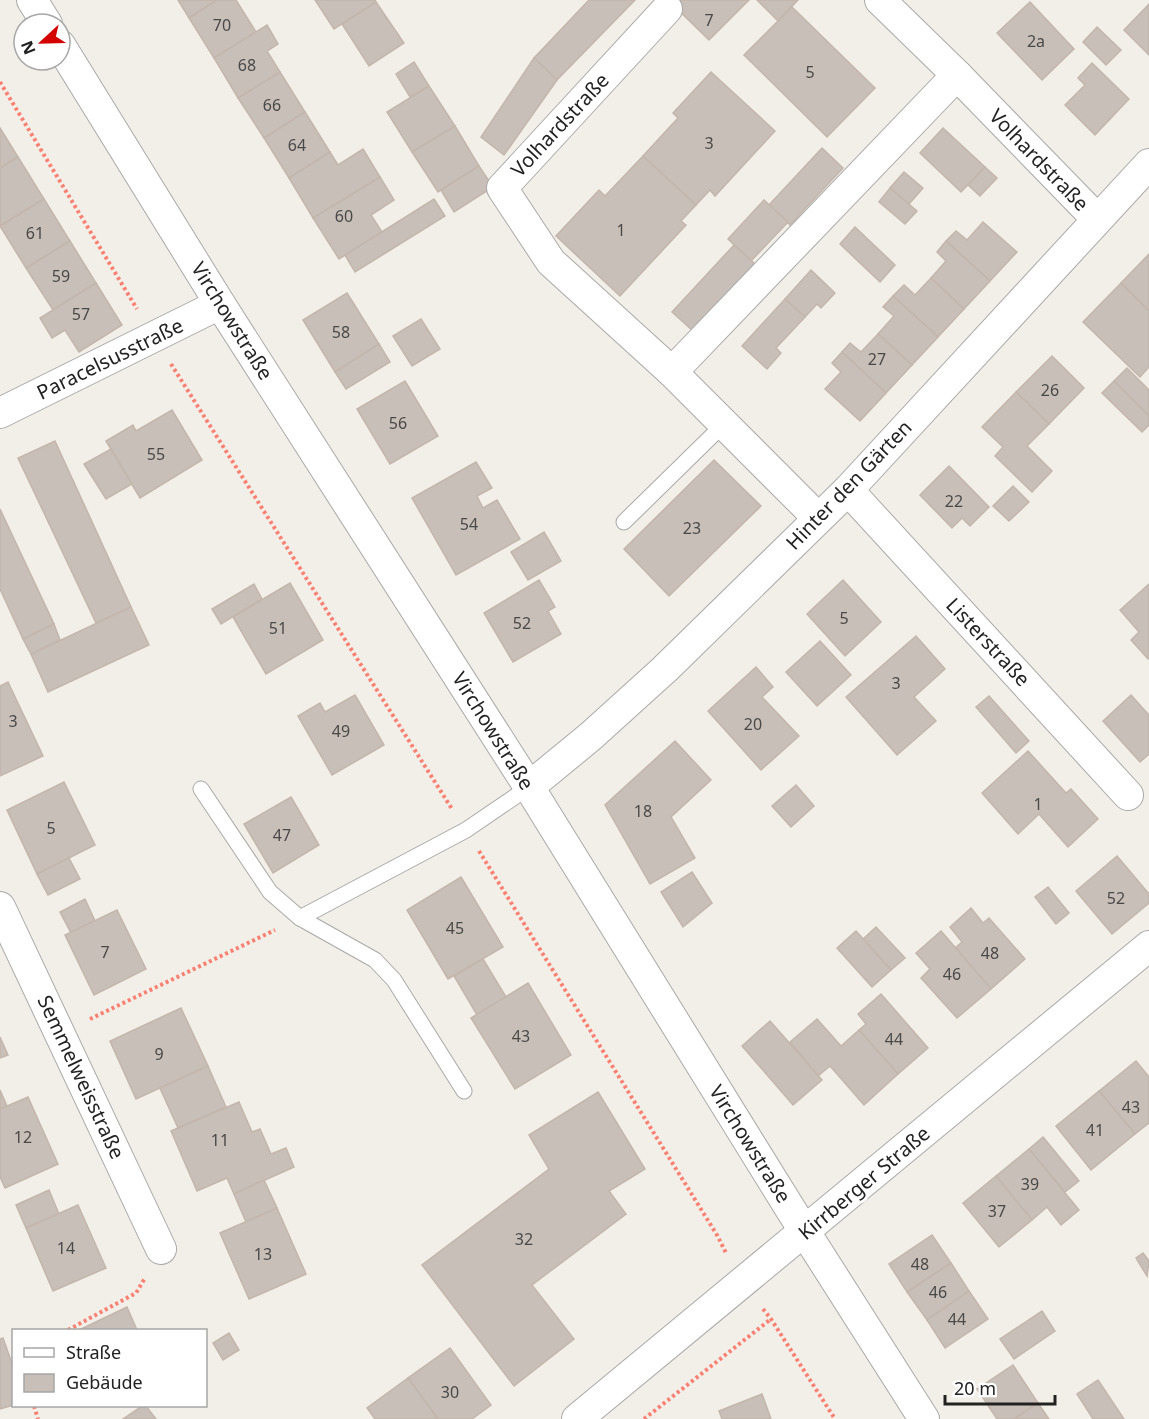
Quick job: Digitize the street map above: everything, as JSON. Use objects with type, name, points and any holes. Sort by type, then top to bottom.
[{"type":"street","name":"Volhardstraße","points":[[880,0],[957,75],[1097,219]]},
{"type":"street","name":"Volhardstraße","points":[[667,9],[502,188],[551,262],[672,372],[818,518]]},
{"type":"street","name":"Virchowstraße","points":[[72,64],[220,304],[529,787],[924,1419]]},
{"type":"street","points":[[672,372],[957,75]]},
{"type":"street","name":"Hinter den Gärten","points":[[529,787],[591,736],[665,669],[848,490],[1149,164]]},
{"type":"street","name":"Paracelsusstraße","points":[[0,413],[220,304]]},
{"type":"street","name":"Listerstraße","points":[[848,490],[1128,795]]},
{"type":"street","name":"Semmelweisstraße","points":[[0,907],[161,1248]]},
{"type":"street","name":"Kirrberger Straße","points":[[577,1419],[1149,946]]},
{"type":"lane","points":[[624,522],[724,424]]},
{"type":"lane","points":[[300,918],[466,830],[529,787]]},
{"type":"lane","points":[[201,789],[270,892],[300,918],[375,960],[394,980],[464,1091]]},
{"type":"path","points":[[0,82],[155,338],[466,830],[717,1235],[741,1284],[771,1319],[835,1419]]},
{"type":"path","points":[[60,1034],[300,918]]},
{"type":"path","points":[[70,1329],[136,1293],[161,1248]]},
{"type":"path","points":[[644,1419],[771,1319]]},
{"type":"building","points":[[178,0],[217,0],[189,18]]},
{"type":"building","points":[[217,0],[236,0],[256,32],[214,58],[189,18]]},
{"type":"building","points":[[315,0],[375,0],[376,2],[334,29]]},
{"type":"building","points":[[589,0],[635,0],[557,80],[534,58]]},
{"type":"building","points":[[668,0],[749,0],[709,40]]},
{"type":"building","points":[[757,0],[798,0],[778,21]]},
{"type":"building","points":[[376,2],[404,43],[369,66],[342,24]]},
{"type":"building","points":[[1030,2],[1074,49],[1042,80],[997,33]]},
{"type":"building","points":[[1149,4],[1149,55],[1124,30]]},
{"type":"building","points":[[792,7],[875,88],[827,137],[744,55]]},
{"type":"building","points":[[267,25],[278,44],[267,51],[280,72],[238,98],[214,58]]},
{"type":"building","points":[[1097,27],[1121,50],[1106,65],[1083,42]]},
{"type":"building","points":[[534,58],[557,80],[504,155],[481,137]]},
{"type":"building","points":[[414,62],[429,86],[410,97],[396,74]]},
{"type":"building","points":[[1092,63],[1129,99],[1095,135],[1065,105],[1085,85],[1078,78]]},
{"type":"building","points":[[280,72],[305,112],[264,138],[238,98]]},
{"type":"building","points":[[711,72],[775,131],[715,196],[710,190],[696,205],[643,156],[678,118],[673,113]]},
{"type":"building","points":[[429,86],[455,126],[412,152],[387,112]]},
{"type":"building","points":[[305,112],[330,152],[289,178],[264,138]]},
{"type":"building","points":[[455,126],[479,166],[438,192],[412,152]]},
{"type":"building","points":[[0,128],[18,157],[0,168]]},
{"type":"building","points":[[943,128],[985,167],[961,192],[920,153]]},
{"type":"building","points":[[822,148],[843,168],[790,225],[769,205]]},
{"type":"building","points":[[363,149],[380,177],[313,218],[289,178],[330,152],[338,165]]},
{"type":"building","points":[[643,156],[696,205],[681,221],[686,225],[620,296],[556,236],[599,190],[605,196]]},
{"type":"building","points":[[18,157],[44,199],[0,226],[0,168]]},
{"type":"building","points":[[479,166],[493,187],[454,212],[441,190]]},
{"type":"building","points":[[985,167],[997,178],[980,196],[968,185]]},
{"type":"building","points":[[904,172],[923,188],[909,204],[890,188]]},
{"type":"building","points":[[380,177],[394,200],[371,215],[382,232],[339,259],[313,218]]},
{"type":"building","points":[[890,188],[917,211],[905,224],[879,202]]},
{"type":"building","points":[[44,199],[70,241],[26,268],[0,226]]},
{"type":"building","points":[[434,199],[445,216],[355,272],[345,255]]},
{"type":"building","points":[[764,200],[788,222],[751,261],[728,239]]},
{"type":"building","points":[[983,222],[1017,252],[990,281],[946,241],[956,231],[967,240]]},
{"type":"building","points":[[855,227],[895,265],[880,282],[840,244]]},
{"type":"building","points":[[70,241],[96,283],[53,310],[26,268]]},
{"type":"building","points":[[946,241],[990,281],[964,309],[931,278],[946,261],[937,252]]},
{"type":"building","points":[[734,245],[755,264],[693,331],[672,312]]},
{"type":"building","points":[[1149,254],[1149,311],[1121,283]]},
{"type":"building","points":[[811,270],[835,293],[821,308],[817,304],[805,317],[785,299]]},
{"type":"building","points":[[931,278],[964,309],[938,337],[893,296],[904,285],[915,295]]},
{"type":"building","points":[[96,283],[122,325],[79,352],[65,330],[52,338],[40,318]]},
{"type":"building","points":[[1121,283],[1149,311],[1149,367],[1140,377],[1083,322]]},
{"type":"building","points":[[347,293],[379,344],[335,372],[303,320]]},
{"type":"building","points":[[893,296],[938,337],[912,365],[878,334],[894,316],[883,307]]},
{"type":"building","points":[[785,299],[805,317],[776,348],[781,353],[767,369],[742,346]]},
{"type":"building","points":[[421,319],[440,349],[412,366],[393,336]]},
{"type":"building","points":[[878,334],[912,365],[886,393],[842,352],[850,343],[861,352]]},
{"type":"building","points":[[379,344],[390,362],[346,389],[335,372]]},
{"type":"building","points":[[842,352],[886,393],[860,421],[825,389],[841,372],[832,363]]},
{"type":"building","points":[[1052,356],[1084,388],[1049,424],[1016,392]]},
{"type":"building","points":[[1127,368],[1149,390],[1149,416],[1114,381]]},
{"type":"building","points":[[405,381],[438,436],[390,464],[357,409]]},
{"type":"building","points":[[1114,381],[1149,416],[1149,425],[1142,432],[1102,393]]},
{"type":"building","points":[[1016,392],[1049,424],[1027,446],[1052,471],[1032,492],[995,456],[1003,447],[982,427]]},
{"type":"building","points":[[172,410],[202,460],[140,498],[106,441],[133,425],[136,431]]},
{"type":"building","points":[[55,441],[131,607],[96,623],[18,458]]},
{"type":"building","points":[[111,449],[132,484],[106,499],[84,464]]},
{"type":"building","points":[[714,460],[761,506],[669,596],[624,549]]},
{"type":"building","points":[[476,462],[492,488],[477,496],[483,508],[497,500],[520,539],[456,575],[412,498]]},
{"type":"building","points":[[949,466],[989,507],[970,526],[962,518],[952,528],[920,495]]},
{"type":"building","points":[[1013,486],[1029,502],[1009,521],[993,506]]},
{"type":"building","points":[[0,509],[54,624],[23,639],[0,589]]},
{"type":"building","points":[[544,532],[561,561],[528,580],[511,552]]},
{"type":"building","points":[[539,580],[555,607],[548,611],[561,634],[513,662],[484,613]]},
{"type":"building","points":[[843,580],[881,622],[845,656],[807,614]]},
{"type":"building","points":[[290,583],[323,640],[266,674],[233,617]]},
{"type":"building","points":[[254,584],[262,599],[221,624],[212,609]]},
{"type":"building","points":[[1149,584],[1148,659],[1131,640],[1139,632],[1120,610]]},
{"type":"building","points":[[131,607],[149,645],[48,692],[31,654]]},
{"type":"building","points":[[54,624],[60,640],[31,654],[23,639]]},
{"type":"building","points":[[916,636],[945,669],[914,697],[936,721],[897,755],[846,697]]},
{"type":"building","points":[[820,641],[851,675],[817,706],[786,672]]},
{"type":"building","points":[[756,667],[773,687],[762,697],[799,736],[761,770],[708,711]]},
{"type":"building","points":[[8,682],[43,756],[0,776],[0,686]]},
{"type":"building","points":[[355,695],[384,745],[332,775],[298,716],[320,703],[325,712]]},
{"type":"building","points":[[1131,695],[1149,715],[1149,754],[1140,762],[1103,721]]},
{"type":"building","points":[[989,696],[1029,741],[1016,753],[976,707]]},
{"type":"building","points":[[675,741],[711,780],[671,817],[695,858],[650,884],[605,805]]},
{"type":"building","points":[[1028,751],[1066,793],[1071,789],[1098,819],[1068,847],[1039,814],[1018,834],[982,793]]},
{"type":"building","points":[[64,782],[95,845],[37,874],[7,810]]},
{"type":"building","points":[[796,785],[814,806],[791,827],[772,806]]},
{"type":"building","points":[[291,797],[319,845],[273,873],[244,824]]},
{"type":"building","points":[[1117,856],[1149,894],[1149,903],[1112,934],[1076,891]]},
{"type":"building","points":[[69,858],[80,879],[48,895],[37,874]]},
{"type":"building","points":[[692,872],[712,903],[683,927],[661,892]]},
{"type":"building","points":[[461,877],[503,947],[448,979],[407,910]]},
{"type":"building","points":[[1048,887],[1069,913],[1056,924],[1035,897]]},
{"type":"building","points":[[85,899],[95,921],[71,933],[60,912]]},
{"type":"building","points":[[971,908],[983,923],[989,918],[1025,959],[991,989],[955,948],[962,942],[950,927]]},
{"type":"building","points":[[117,910],[146,969],[94,995],[65,935]]},
{"type":"building","points":[[876,927],[905,958],[891,970],[863,939]]},
{"type":"building","points":[[856,931],[891,970],[872,987],[837,948]]},
{"type":"building","points":[[941,931],[991,989],[957,1018],[921,978],[930,969],[916,953]]},
{"type":"building","points":[[483,959],[506,997],[477,1015],[454,976]]},
{"type":"building","points":[[528,983],[571,1055],[515,1089],[471,1018]]},
{"type":"building","points":[[881,994],[928,1048],[898,1074],[859,1030],[866,1024],[858,1014]]},
{"type":"building","points":[[181,1008],[208,1066],[136,1099],[110,1041]]},
{"type":"building","points":[[817,1019],[841,1046],[859,1030],[898,1074],[864,1105],[830,1066],[818,1076],[790,1042]]},
{"type":"building","points":[[770,1021],[822,1080],[793,1105],[742,1046]]},
{"type":"building","points":[[0,1037],[8,1055],[0,1058]]},
{"type":"building","points":[[1136,1061],[1149,1077],[1149,1123],[1135,1134],[1099,1091]]},
{"type":"building","points":[[208,1066],[226,1107],[178,1128],[160,1088]]},
{"type":"building","points":[[0,1090],[7,1106],[0,1109]]},
{"type":"building","points":[[1099,1091],[1135,1134],[1091,1170],[1056,1126]]},
{"type":"building","points":[[598,1092],[645,1169],[609,1191],[626,1214],[532,1285],[574,1339],[514,1386],[422,1265],[549,1169],[529,1135]]},
{"type":"building","points":[[28,1097],[58,1164],[5,1188],[0,1177],[0,1109]]},
{"type":"building","points":[[239,1102],[252,1132],[260,1129],[271,1154],[286,1148],[294,1167],[234,1194],[227,1178],[197,1191],[171,1131]]},
{"type":"building","points":[[1043,1137],[1079,1181],[1065,1192],[1029,1149]]},
{"type":"building","points":[[1029,1149],[1079,1210],[1061,1225],[1047,1207],[1032,1220],[996,1176]]},
{"type":"building","points":[[996,1176],[1032,1220],[999,1247],[963,1203]]},
{"type":"building","points":[[264,1180],[277,1208],[246,1222],[234,1194]]},
{"type":"building","points":[[49,1190],[59,1214],[26,1228],[16,1205]]},
{"type":"building","points":[[78,1205],[106,1268],[53,1291],[26,1228]]},
{"type":"building","points":[[277,1208],[306,1274],[249,1299],[220,1233]]},
{"type":"building","points":[[932,1235],[951,1263],[907,1292],[889,1264]]},
{"type":"building","points":[[1143,1253],[1149,1261],[1147,1276],[1136,1258]]},
{"type":"building","points":[[951,1263],[969,1291],[927,1320],[907,1292]]},
{"type":"building","points":[[969,1291],[988,1319],[945,1348],[927,1320]]},
{"type":"building","points":[[127,1307],[137,1329],[81,1329]]},
{"type":"building","points":[[1042,1311],[1055,1331],[1014,1359],[1000,1339]]},
{"type":"building","points":[[229,1333],[239,1350],[223,1360],[213,1343]]},
{"type":"building","points":[[3,1338],[12,1363],[12,1406],[0,1409],[0,1339]]},
{"type":"building","points":[[450,1348],[491,1405],[472,1419],[438,1419],[408,1378]]},
{"type":"building","points":[[1013,1365],[1038,1403],[1014,1419],[997,1419],[977,1389]]},
{"type":"building","points":[[408,1378],[438,1419],[375,1419],[367,1408]]},
{"type":"building","points":[[1098,1380],[1124,1419],[1093,1419],[1077,1394]]},
{"type":"building","points":[[762,1394],[771,1419],[722,1419],[719,1411]]},
{"type":"building","points":[[1038,1403],[1049,1419],[1014,1419]]},
{"type":"building","points":[[141,1407],[147,1407],[156,1419],[123,1419]]}]
